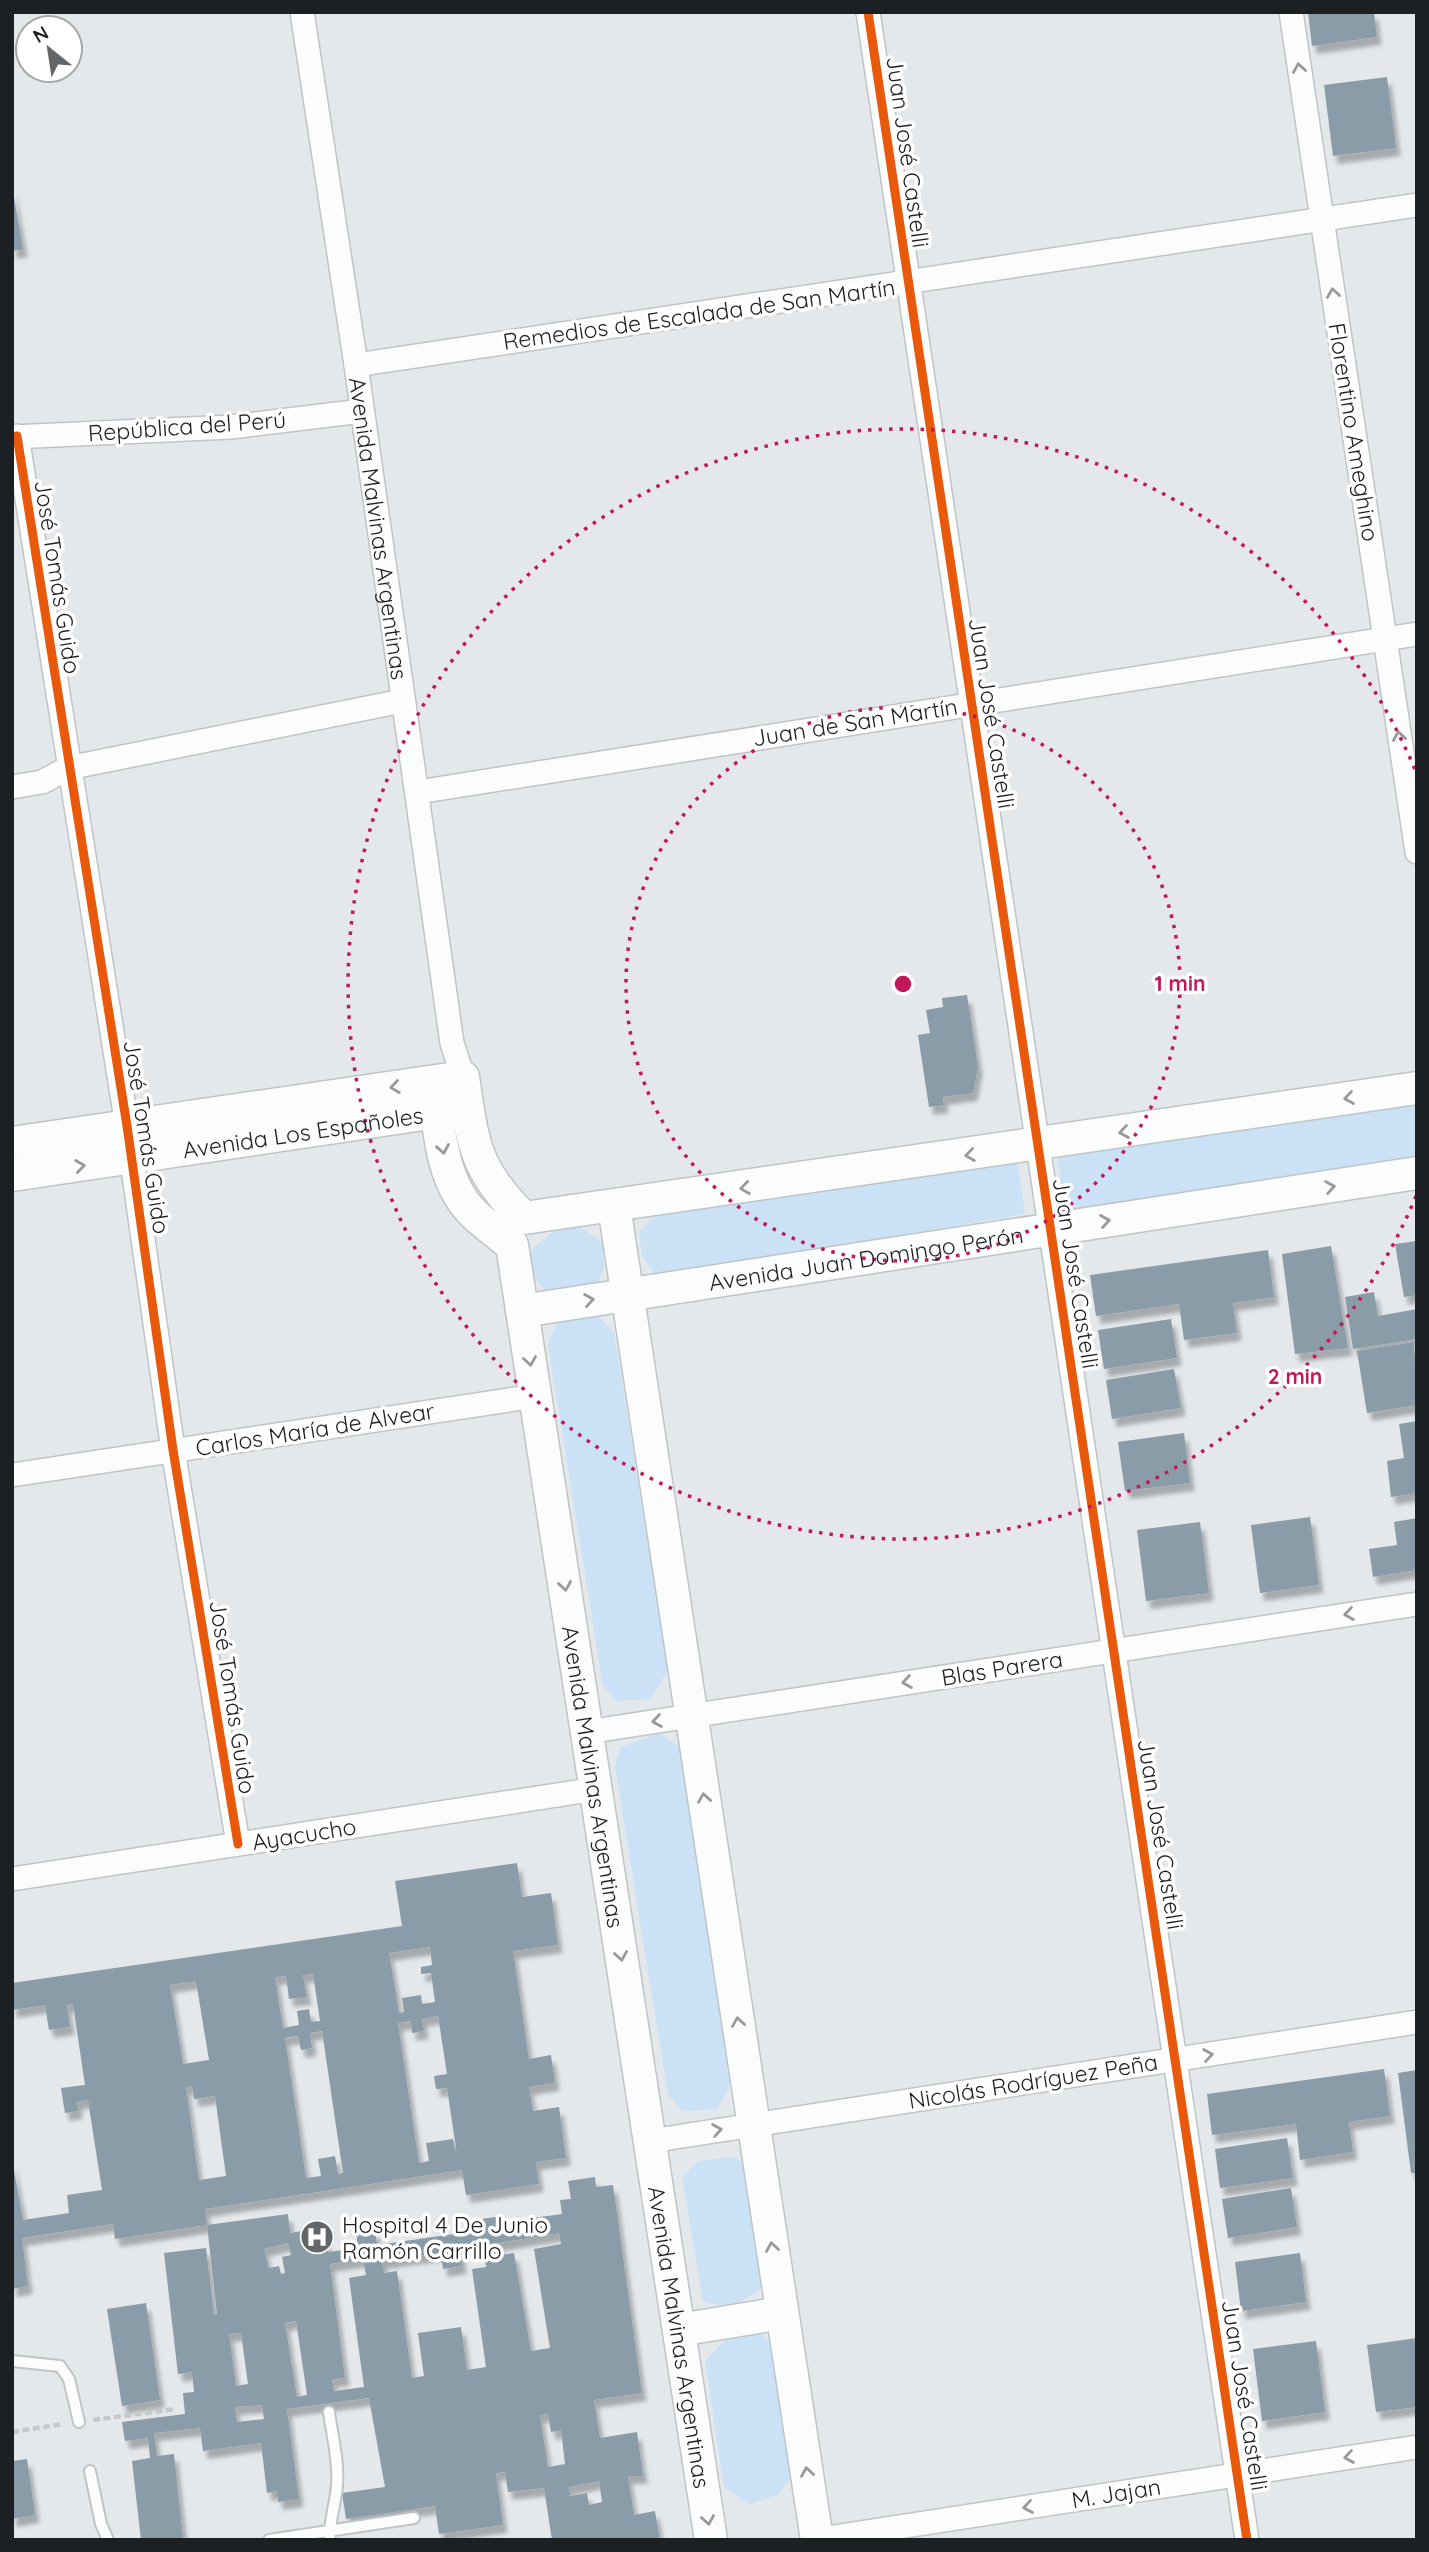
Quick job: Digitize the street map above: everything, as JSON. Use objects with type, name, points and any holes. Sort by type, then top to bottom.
[{"type":"main road","points":[[816,2540],[614,1206],[1037,1146],[1417,1088]]},
{"type":"main road","name":"Avenida Los Españoles","points":[[12,1143],[127,1126],[450,1095]]},
{"type":"main road","name":"Avenida Los Españoles","points":[[12,1175],[131,1158],[450,1095]]},
{"type":"main road","name":"Avenida Malvinas Argentinas","points":[[450,1095],[484,1172],[501,1196],[524,1218],[614,1206]]},
{"type":"main road","name":"Avenida Malvinas Argentinas","points":[[450,1095],[444,1158],[454,1188],[473,1213],[512,1245],[711,2540]]},
{"type":"main road","name":"Avenida Juan Domingo Perón","points":[[522,1311],[1417,1173]]},
{"type":"main road","points":[[679,2330],[782,2313]]},
{"type":"street","name":"Avenida Malvinas Argentinas","points":[[302,12],[356,365],[402,701],[418,792],[452,1043],[450,1095]]},
{"type":"street","name":"Juan José Castelli","points":[[868,12],[1247,2540]]},
{"type":"street","name":"Florentino Ameghino","points":[[1291,12],[1417,852]]},
{"type":"street","name":"Remedios de Escalada de San Martín","points":[[356,365],[1417,205]]},
{"type":"street","name":"República del Perú","points":[[15,436],[232,427],[362,411]]},
{"type":"street","name":"José Tomás Guido","points":[[15,436],[127,1126],[173,1450],[238,1844]]},
{"type":"street","name":"Juan de San Martín","points":[[418,792],[1417,634]]},
{"type":"street","points":[[12,786],[42,782],[68,768],[402,701]]},
{"type":"street","name":"Carlos María de Alvear","points":[[12,1475],[535,1396]]},
{"type":"street","name":"Blas Parera","points":[[587,1732],[1417,1604]]},
{"type":"street","name":"Ayacucho","points":[[12,1879],[596,1789]]},
{"type":"street","name":"Nicolás Rodríguez Peña","points":[[650,2141],[1417,2022]]},
{"type":"street","name":"M. Jajan","points":[[816,2540],[1417,2447]]},
{"type":"lane","points":[[12,2361],[60,2366],[69,2379],[79,2422]]},
{"type":"lane","points":[[329,2412],[338,2481],[335,2513],[329,2534]]},
{"type":"lane","points":[[90,2471],[101,2524],[108,2540]]},
{"type":"lane","points":[[269,2540],[329,2534],[414,2518]]},
{"type":"shaded area","points":[[1417,1100],[1417,1157],[1066,1211],[1057,1156]]},
{"type":"shaded area","points":[[1017,1158],[1025,1214],[656,1276],[642,1256],[639,1232],[653,1217]]},
{"type":"shaded area","points":[[581,1227],[603,1243],[604,1269],[595,1287],[548,1293],[531,1274],[530,1251],[557,1228]]},
{"type":"shaded area","points":[[594,1313],[614,1332],[668,1670],[651,1699],[616,1701],[603,1686],[548,1344],[557,1322]]},
{"type":"shaded area","points":[[660,1733],[683,1750],[733,2079],[717,2109],[682,2111],[668,2095],[615,1766],[621,1747]]},
{"type":"shaded area","points":[[736,2157],[751,2173],[768,2281],[754,2294],[739,2302],[713,2304],[703,2301],[682,2177],[698,2161]]},
{"type":"shaded area","points":[[760,2331],[777,2352],[796,2469],[779,2494],[749,2504],[724,2487],[705,2361],[725,2340]]},
{"type":"building","points":[[1308,12],[1374,12],[1377,37],[1312,46]]},
{"type":"building","points":[[1387,77],[1396,148],[1333,156],[1324,85]]},
{"type":"building","points":[[12,186],[23,249],[12,251]]},
{"type":"building","points":[[967,995],[978,1067],[973,1093],[943,1097],[944,1105],[929,1107],[918,1035],[930,1033],[926,1010],[943,1007],[942,998]]},
{"type":"building","points":[[1417,1241],[1417,1295],[1404,1297],[1395,1244]]},
{"type":"building","points":[[1331,1246],[1348,1348],[1295,1354],[1282,1254]]},
{"type":"building","points":[[1268,1250],[1274,1297],[1233,1303],[1237,1333],[1184,1340],[1179,1304],[1096,1316],[1090,1275]]},
{"type":"building","points":[[1374,1292],[1378,1316],[1417,1309],[1417,1339],[1353,1349],[1345,1297]]},
{"type":"building","points":[[1171,1319],[1177,1358],[1104,1369],[1098,1330]]},
{"type":"building","points":[[1414,1342],[1417,1405],[1367,1413],[1357,1351]]},
{"type":"building","points":[[1174,1369],[1181,1408],[1112,1419],[1106,1380]]},
{"type":"building","points":[[1417,1421],[1417,1493],[1391,1497],[1387,1461],[1404,1458],[1399,1424]]},
{"type":"building","points":[[1184,1433],[1190,1483],[1125,1491],[1118,1442]]},
{"type":"building","points":[[1310,1517],[1319,1585],[1260,1593],[1251,1525]]},
{"type":"building","points":[[1417,1518],[1417,1570],[1373,1577],[1369,1549],[1397,1545],[1394,1522]]},
{"type":"building","points":[[1200,1522],[1209,1593],[1146,1601],[1137,1530]]},
{"type":"building","points":[[517,1863],[522,1897],[551,1893],[558,1945],[513,1951],[529,2059],[551,2055],[555,2083],[529,2087],[533,2111],[559,2107],[566,2158],[536,2162],[539,2184],[466,2195],[462,2170],[205,2209],[207,2225],[115,2239],[113,2224],[22,2238],[28,2286],[12,2289],[12,2159],[23,2220],[69,2213],[67,2195],[102,2190],[88,2100],[77,2102],[78,2111],[65,2113],[61,2088],[85,2085],[73,2004],[67,2005],[70,2027],[49,2030],[45,2005],[12,2010],[12,1983],[402,1926],[395,1881]],"holes":[[[430,1947],[432,1965],[421,1967],[421,1974],[431,1973],[435,2002],[422,2004],[421,1995],[402,1998],[404,2012],[399,2013],[389,1953]],[[313,1974],[320,2021],[311,2022],[309,2009],[297,2011],[299,2025],[283,2028],[275,1977],[286,1976],[289,1999],[307,1997],[303,1975]],[[196,1981],[209,2060],[183,2064],[170,1985]],[[438,2016],[447,2074],[434,2076],[436,2089],[447,2088],[457,2155],[453,2139],[426,2143],[429,2161],[419,2163],[398,2023],[411,2021],[412,2033],[424,2031],[422,2019]],[[322,2031],[343,2173],[338,2174],[335,2156],[318,2159],[321,2176],[306,2178],[285,2038],[298,2036],[301,2050],[312,2048],[310,2033]],[[192,2086],[194,2099],[215,2096],[226,2176],[199,2180],[186,2087]]]},
{"type":"building","points":[[1384,2069],[1390,2116],[1349,2122],[1353,2152],[1300,2160],[1296,2124],[1212,2135],[1207,2094]]},
{"type":"building","points":[[1417,2070],[1417,2173],[1411,2173],[1398,2073]]},
{"type":"building","points":[[1287,2138],[1293,2178],[1220,2188],[1215,2149]]},
{"type":"building","points":[[595,2177],[596,2187],[613,2185],[642,2393],[594,2400],[600,2438],[637,2432],[643,2476],[628,2476],[634,2515],[655,2511],[660,2540],[552,2540],[544,2488],[508,2492],[505,2472],[496,2473],[503,2525],[439,2534],[435,2506],[346,2519],[342,2493],[385,2487],[369,2398],[287,2409],[299,2499],[278,2502],[277,2491],[267,2493],[261,2443],[203,2451],[200,2428],[154,2433],[157,2456],[174,2454],[183,2538],[141,2540],[132,2461],[150,2458],[148,2438],[125,2441],[122,2422],[185,2414],[183,2393],[194,2392],[192,2372],[178,2374],[164,2253],[206,2248],[214,2315],[217,2314],[207,2225],[288,2214],[290,2233],[315,2229],[317,2241],[326,2239],[328,2252],[358,2248],[356,2232],[375,2230],[377,2245],[475,2231],[474,2220],[496,2217],[496,2223],[562,2214],[560,2200],[571,2199],[568,2181]],"holes":[[[559,2233],[561,2244],[534,2249],[550,2348],[531,2351],[514,2253],[500,2255],[498,2243]],[[288,2243],[291,2255],[282,2257],[285,2273],[281,2274],[279,2266],[269,2268],[264,2249]],[[483,2245],[486,2267],[472,2269],[486,2367],[467,2370],[461,2327],[418,2333],[424,2376],[412,2378],[397,2271],[384,2273],[382,2261],[441,2253],[443,2269],[462,2266],[460,2248]],[[363,2259],[366,2275],[349,2278],[364,2387],[334,2391],[332,2380],[345,2378],[330,2264]],[[296,2321],[307,2395],[297,2397],[285,2323]],[[241,2333],[248,2384],[236,2386],[229,2334]],[[262,2405],[264,2419],[237,2422],[235,2407]],[[548,2414],[551,2432],[561,2430],[565,2464],[548,2467],[540,2415]],[[599,2481],[602,2502],[589,2505],[587,2493],[570,2496],[569,2487]]]},
{"type":"building","points":[[1291,2188],[1297,2227],[1228,2238],[1222,2199]]},
{"type":"building","points":[[1300,2253],[1306,2302],[1241,2311],[1235,2262]]},
{"type":"building","points":[[146,2303],[160,2400],[122,2406],[107,2309]]},
{"type":"building","points":[[1417,2338],[1417,2407],[1376,2412],[1367,2345]]},
{"type":"building","points":[[1316,2341],[1325,2412],[1262,2421],[1253,2349]]},
{"type":"building","points":[[27,2459],[35,2515],[12,2519],[12,2461]]},
{"type":"cycle path","points":[[868,12],[1247,2540]]},
{"type":"cycle path","points":[[17,436],[127,1126],[173,1450],[238,1844]]},
{"type":"place","name":"Hospital 4 De Junio Ramón Carrillo","points":[[317,2237]]}]
